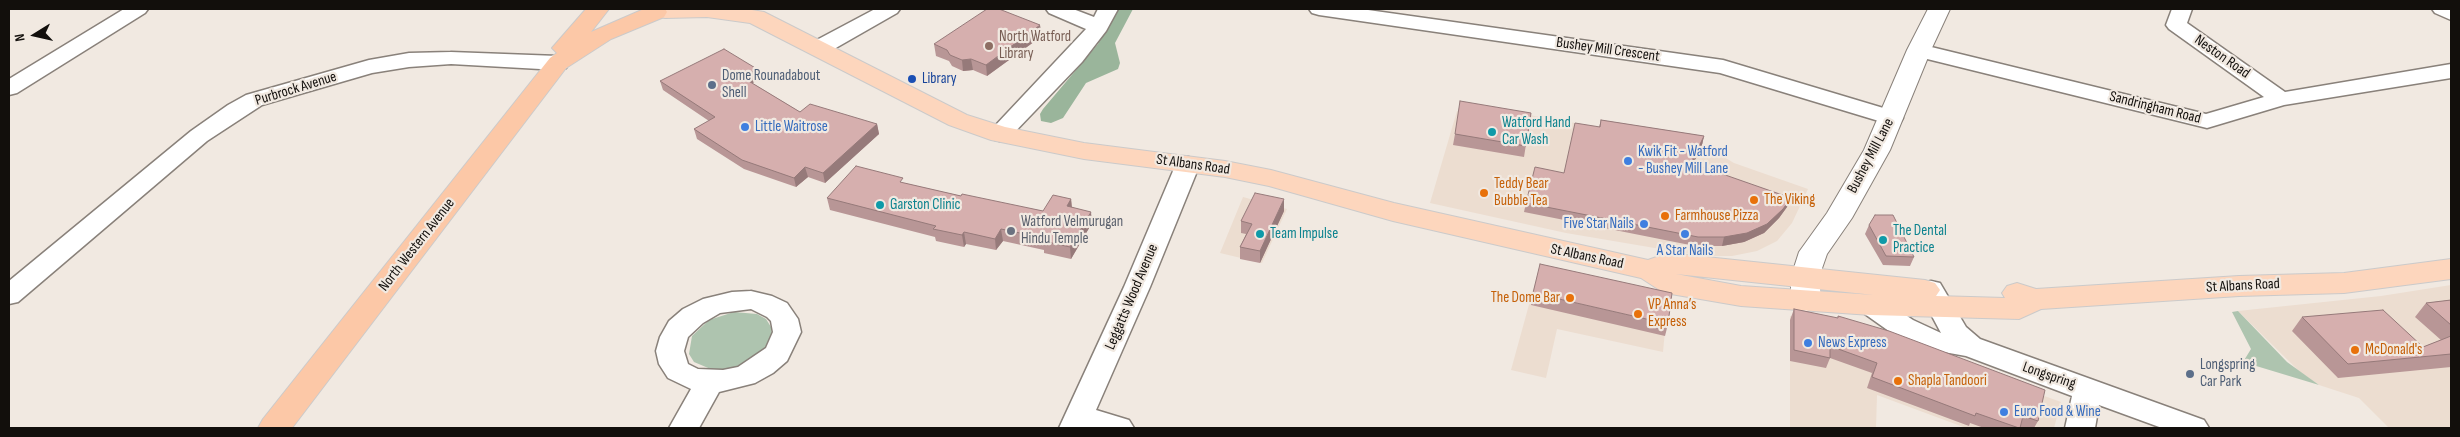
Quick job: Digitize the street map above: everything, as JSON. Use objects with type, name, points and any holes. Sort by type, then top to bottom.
[{"type":"highway","name":"North Western Avenue","points":[[274,428],[559,62],[564,48],[598,9]]},
{"type":"highway","points":[[619,9],[664,11]]},
{"type":"highway","name":"North Western Avenue","points":[[559,62],[604,34],[664,11]]},
{"type":"main road","name":"St Albans Road","points":[[664,11],[707,10],[753,13],[958,120],[1000,134],[1084,151],[1188,164],[1271,178],[1393,212],[1584,257],[1649,270],[1671,284],[1741,296],[1806,290],[1936,299],[2018,309],[2035,299],[2238,286],[2344,283],[2451,269]]},
{"type":"main road","name":"St Albans Road","points":[[1806,290],[1871,305],[1936,299]]},
{"type":"street","points":[[9,88],[138,9]]},
{"type":"street","points":[[819,48],[890,9]]},
{"type":"street","points":[[1000,134],[1074,57],[1104,18],[1056,9]]},
{"type":"street","name":"Bushey Mill Crescent","points":[[1319,9],[1723,67],[1892,118]]},
{"type":"street","name":"Bushey Mill Lane","points":[[1806,290],[1813,252],[1838,218],[1877,150],[1919,50],[1939,9]]},
{"type":"street","name":"Neston Road","points":[[2182,9],[2176,25],[2281,99]]},
{"type":"street","points":[[2442,9],[2451,14]]},
{"type":"street","name":"Sandringham Road","points":[[1919,50],[2207,121],[2281,99],[2451,71]]},
{"type":"street","name":"Purbrock Avenue","points":[[9,295],[199,136],[254,100],[369,68],[409,60],[451,58],[559,62]]},
{"type":"street","name":"Leggatts Wood Avenue","points":[[1077,423],[1188,164]]},
{"type":"street","name":"Longspring","points":[[1936,299],[1956,334],[1970,346],[2194,428]]},
{"type":"street","points":[[1871,305],[1903,327],[1937,342],[1970,346]]},
{"type":"street","points":[[684,428],[710,382]]},
{"type":"street","points":[[2080,428],[2088,390]]},
{"type":"street","points":[[1077,423],[1119,428]]},
{"type":"shaded area","points":[[1457,111],[1528,122],[1529,115],[1704,145],[1734,163],[1808,189],[1792,223],[1777,241],[1757,251],[1732,256],[1702,256],[1566,233],[1430,203]]},
{"type":"shaded area","points":[[1243,197],[1287,209],[1262,263],[1220,253]]},
{"type":"shaded area","points":[[1538,272],[1668,298],[1663,352],[1557,329],[1546,378],[1511,370]]},
{"type":"shaded area","points":[[2451,285],[2451,428],[2389,428],[2359,398],[2319,385],[2301,373],[2238,311],[2381,296]]},
{"type":"shaded area","points":[[1790,316],[1834,320],[2061,402],[2054,428],[1966,428],[1877,395],[1876,428],[1790,428]]},
{"type":"green space","points":[[1117,9],[1133,9],[1115,43],[1120,63],[1118,69],[1086,83],[1063,118],[1051,123],[1041,121],[1040,114],[1043,109],[1098,44]]},
{"type":"green space","points":[[2238,311],[2287,362],[2319,385],[2243,362],[2251,349],[2232,312]]},
{"type":"green space","points":[[734,312],[757,314],[766,319],[771,327],[772,335],[769,344],[762,353],[740,366],[726,370],[713,370],[694,362],[689,354],[692,336],[709,320]]},
{"type":"building","name":"North Watford Library","points":[[987,9],[999,9],[1040,25],[986,65],[971,59],[962,60],[950,55],[947,50],[934,44]]},
{"type":"building","points":[[724,49],[757,69],[742,77],[800,112],[810,104],[877,124],[823,173],[805,167],[794,178],[742,160],[694,129],[715,117],[660,81]]},
{"type":"building","name":"Watford Hand Car Wash","points":[[1460,101],[1531,113],[1526,146],[1455,134]]},
{"type":"building","points":[[1601,120],[1704,136],[1691,163],[1791,198],[1783,209],[1767,224],[1747,233],[1724,237],[1698,237],[1526,203],[1535,167],[1564,173],[1575,123],[1600,127]]},
{"type":"building","points":[[856,166],[903,178],[900,182],[961,196],[962,194],[1043,211],[1053,195],[1071,199],[1067,206],[1091,212],[1070,247],[1043,241],[1044,238],[1001,229],[995,239],[964,232],[962,235],[933,229],[936,226],[827,198]]},
{"type":"building","name":"Team Impulse","points":[[1255,193],[1284,199],[1260,251],[1240,247],[1252,224],[1241,221]]},
{"type":"building","points":[[1875,215],[1893,215],[1914,257],[1886,256],[1869,225]]},
{"type":"building","points":[[1540,264],[1672,293],[1668,324],[1533,293]]},
{"type":"building","points":[[2451,300],[2451,325],[2426,303]]},
{"type":"building","points":[[1794,309],[1838,318],[1838,316],[1889,331],[2045,390],[2038,421],[2023,416],[2019,428],[1976,413],[1975,416],[1872,377],[1877,363],[1830,346],[1830,358],[1794,350]]},
{"type":"building","points":[[2383,310],[2423,347],[2451,336],[2451,354],[2348,364],[2302,317]]},
{"type":"place","name":"North Watford Library","points":[[989,46]]},
{"type":"place","name":"Library","points":[[912,79]]},
{"type":"place","name":"Dome Rounadabout Shell","points":[[712,85]]},
{"type":"place","name":"Little Waitrose","points":[[745,127]]},
{"type":"place","name":"Watford Hand Car Wash","points":[[1492,132]]},
{"type":"place","name":"Kwik Fit - Watford - Bushey Mill Lane","points":[[1628,161]]},
{"type":"place","name":"Teddy Bear Bubble Tea","points":[[1484,193]]},
{"type":"place","name":"The Viking","points":[[1754,200]]},
{"type":"place","name":"Garston Clinic","points":[[880,205]]},
{"type":"place","name":"Farmhouse Pizza","points":[[1665,216]]},
{"type":"place","name":"Five Star Nails","points":[[1644,224]]},
{"type":"place","name":"Watford Velmurugan Hindu Temple","points":[[1011,231]]},
{"type":"place","name":"Team Impulse","points":[[1260,234]]},
{"type":"place","name":"A Star Nails","points":[[1685,234]]},
{"type":"place","name":"The Dental Practice","points":[[1883,240]]},
{"type":"place","name":"The Dome Bar","points":[[1570,298]]},
{"type":"place","name":"VP Anna’s Express","points":[[1638,314]]},
{"type":"place","name":"News Express","points":[[1808,343]]},
{"type":"place","name":"McDonald's","points":[[2355,350]]},
{"type":"place","name":"Longspring Car Park","points":[[2190,374]]},
{"type":"place","name":"Shapla Tandoori","points":[[1898,381]]},
{"type":"place","name":"Euro Food & Wine","points":[[2004,412]]}]
